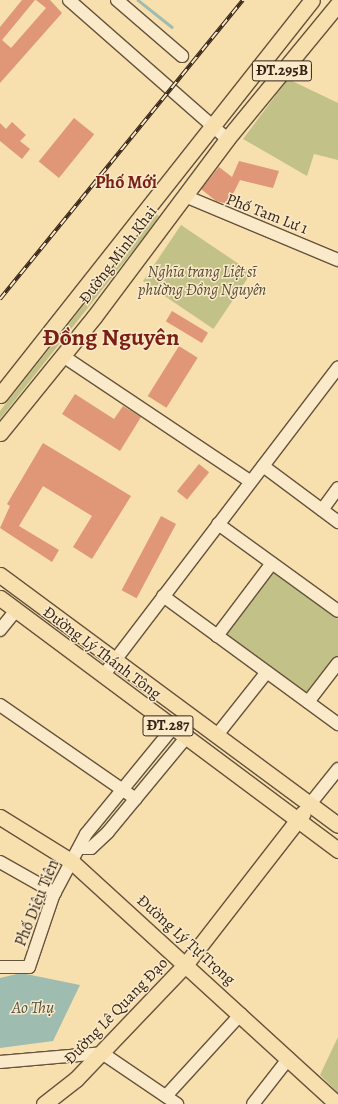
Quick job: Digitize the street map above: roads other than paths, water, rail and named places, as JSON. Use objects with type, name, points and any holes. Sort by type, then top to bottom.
[{"type":"main road","name":"Đường Minh Khai","points":[[0,395],[312,0]]},
{"type":"main road","name":"Đường Minh Khai","points":[[0,433],[63,356],[227,139],[338,4]]},
{"type":"main road","name":"Đường Lý Thánh Tông","points":[[0,575],[338,825]]},
{"type":"main road","points":[[16,610],[28,596]]},
{"type":"main road","name":"Đường Lý Thánh Tông","points":[[0,598],[172,729],[338,850]]},
{"type":"main road","name":"Đường Lê Quang Đạo","points":[[44,1104],[102,1053],[185,965],[310,804]]},
{"type":"main road","name":"Đường Lý Tự Trọng","points":[[0,817],[71,861],[289,1058],[337,1104]]},
{"type":"street","points":[[69,0],[227,139]]},
{"type":"street","points":[[117,0],[182,56]]},
{"type":"street","name":"Phố Tam Lư 1","points":[[185,196],[338,260]]},
{"type":"street","points":[[63,356],[250,481]]},
{"type":"street","points":[[103,676],[338,367]]},
{"type":"street","points":[[263,466],[338,522]]},
{"type":"street","points":[[322,510],[338,488]]},
{"type":"street","points":[[218,524],[338,611]]},
{"type":"street","points":[[217,636],[272,563]]},
{"type":"street","points":[[163,596],[338,724]]},
{"type":"street","points":[[0,630],[16,610]]},
{"type":"street","points":[[308,702],[338,663]]},
{"type":"street","points":[[216,735],[267,672]]},
{"type":"street","points":[[0,705],[136,799]]},
{"type":"street","name":"Phố Diệu Tiên","points":[[0,967],[29,968],[55,893],[71,861],[80,848],[86,834],[124,790],[172,729]]},
{"type":"street","name":"Phố Diệu Tiên","points":[[80,848],[91,848],[97,843],[136,799],[185,738]]},
{"type":"street","points":[[310,804],[338,769]]},
{"type":"street","points":[[0,862],[55,893]]},
{"type":"street","points":[[166,1096],[240,1014]]},
{"type":"street","points":[[0,1062],[102,1053],[176,1104]]},
{"type":"street","points":[[254,1104],[289,1058]]},
{"type":"water","name":"Ao Thụ","points":[[21,973],[80,985],[53,1041],[0,1048],[0,978]]},
{"type":"waterway","points":[[138,0],[172,27]]},
{"type":"railway","points":[[0,299],[243,0]]},
{"type":"district","name":"Phố Mới","points":[[126,182]]},
{"type":"district","name":"Đồng Nguyên","points":[[111,338]]},
{"type":"park label","name":"Nghĩa trang Liệt sĩ phường Đồng Nguyên","points":[[202,281]]}]
